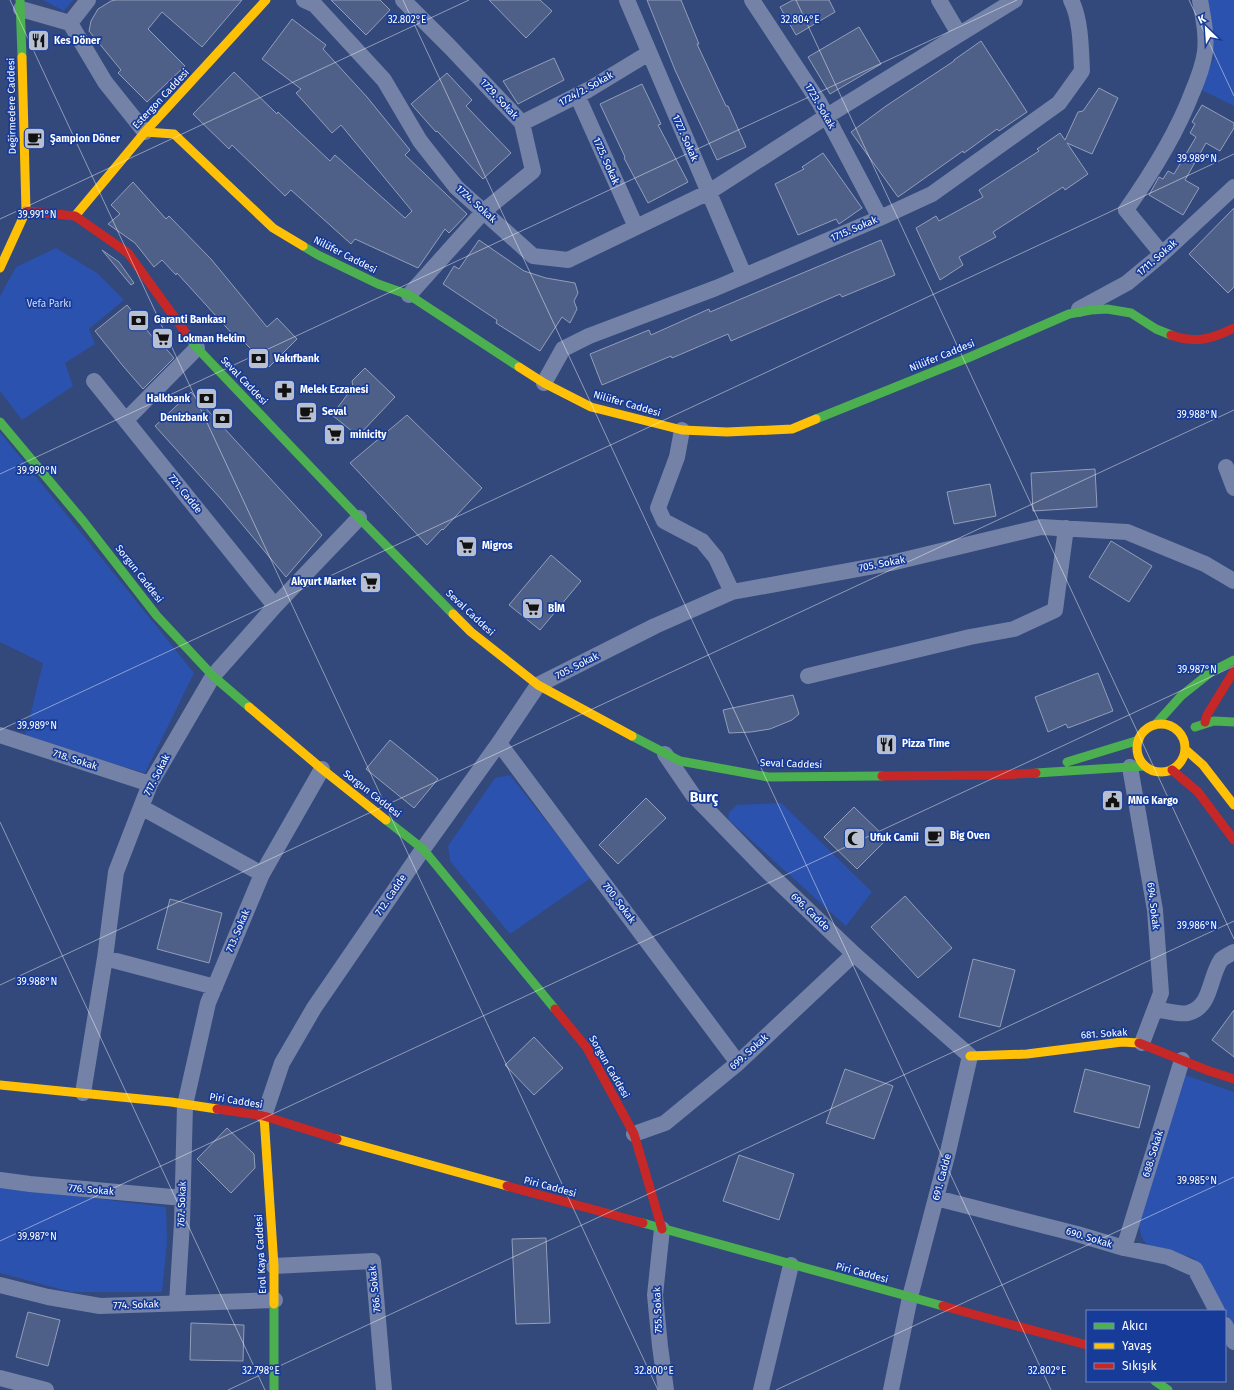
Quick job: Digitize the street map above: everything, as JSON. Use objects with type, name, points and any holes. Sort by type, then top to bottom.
[{"type":"street","points":[[70,23],[88,0]]},
{"type":"street","name":"Estergon Caddesi","points":[[75,216],[145,132],[266,0]]},
{"type":"street","name":"1724. Sokak","points":[[304,0],[315,5],[384,80],[420,141],[456,187],[533,256],[568,260],[709,192],[827,116],[1015,0]]},
{"type":"street","name":"1729. Sokak","points":[[403,0],[522,123],[533,170],[484,211],[409,294]]},
{"type":"street","name":"1727. Sokak","points":[[626,0],[744,275]]},
{"type":"street","name":"1723. Sokak","points":[[752,0],[819,102],[880,218]]},
{"type":"street","points":[[939,0],[960,34]]},
{"type":"street","name":"1715. Sokak","points":[[544,383],[563,349],[588,336],[716,288],[880,218],[932,194],[1059,103],[1082,71],[1079,30],[1074,5],[1071,0]]},
{"type":"street","points":[[1162,254],[1126,210],[1164,154],[1188,105],[1198,78],[1202,65],[1205,41],[1205,29],[1200,0]]},
{"type":"street","points":[[20,4],[70,23],[105,82],[145,132]]},
{"type":"street","name":"Değirmedere Caddesi","points":[[20,4],[26,211]]},
{"type":"street","name":"1724/2. Sokak","points":[[522,123],[577,96],[649,53]]},
{"type":"street","name":"1725. Sokak","points":[[577,96],[636,227]]},
{"type":"street","name":"Nilüfer Caddesi","points":[[145,132],[174,134],[273,228],[318,254],[378,284],[409,294],[544,383],[591,406],[634,419],[682,430],[727,432],[792,429],[970,357],[1069,314],[1107,308],[1131,313],[1156,329],[1177,337],[1198,340],[1216,337],[1234,328]]},
{"type":"street","name":"1711. Sokak","points":[[1069,314],[1127,283],[1162,254],[1234,187]]},
{"type":"street","points":[[0,268],[26,211]]},
{"type":"street","name":"Seval Caddesi","points":[[26,211],[75,216],[128,253],[197,348],[359,518],[471,632],[538,685],[665,754],[680,760],[768,776],[998,775],[1138,767],[1158,772],[1172,770]]},
{"type":"street","points":[[126,420],[197,348]]},
{"type":"street","name":"721. Cadde","points":[[94,381],[274,606]]},
{"type":"street","name":"Sorgun Caddesi","points":[[0,422],[83,521],[157,616],[213,676],[322,769],[423,849],[587,1048],[634,1134],[662,1230]]},
{"type":"street","points":[[682,430],[677,457],[658,508],[664,521],[702,541],[716,558],[732,592]]},
{"type":"street","points":[[1226,467],[1234,488]]},
{"type":"street","name":"717. Sokak","points":[[84,1093],[106,958],[116,872],[150,784],[213,676],[274,606],[359,518]]},
{"type":"street","name":"705. Sokak","points":[[538,685],[655,626],[732,592],[891,563],[1041,527],[1127,532],[1205,564],[1234,581]]},
{"type":"street","points":[[808,676],[970,637],[1014,629],[1055,610],[1066,528]]},
{"type":"street","name":"Seval Caddesi","points":[[1032,773],[1139,740],[1142,734],[1155,725],[1181,696],[1211,672],[1234,660]]},
{"type":"street","points":[[1205,722],[1207,715],[1234,671]]},
{"type":"street","name":"712. Cadde","points":[[264,1116],[282,1062],[314,1008],[423,849],[500,743],[538,685]]},
{"type":"street","points":[[1180,733],[1205,722],[1223,720],[1234,722]]},
{"type":"street","points":[[1223,720],[1234,728]]},
{"type":"street","points":[[1155,725],[1160,724],[1171,726],[1180,733],[1185,743],[1185,749],[1181,761],[1172,770],[1198,792],[1234,840]]},
{"type":"street","name":"718. Sokak","points":[[0,735],[150,784]]},
{"type":"street","points":[[1138,767],[1139,740]]},
{"type":"street","name":"700. Sokak","points":[[500,743],[738,1063]]},
{"type":"street","points":[[1185,749],[1203,765],[1234,805]]},
{"type":"street","name":"696. Cadde","points":[[665,754],[693,794],[764,868],[854,954],[970,1056]]},
{"type":"street","name":"694. Sokak","points":[[1138,767],[1155,910],[1161,993],[1142,1043]]},
{"type":"street","name":"713. Sokak","points":[[185,1105],[208,1004],[262,874],[322,769]]},
{"type":"street","points":[[142,807],[262,874]]},
{"type":"street","points":[[1154,1010],[1187,1013],[1197,1009],[1206,999],[1212,979],[1222,959],[1234,952]]},
{"type":"street","name":"699. Sokak","points":[[634,1134],[665,1123],[738,1063],[854,954]]},
{"type":"street","points":[[106,958],[215,987]]},
{"type":"street","name":"681. Sokak","points":[[970,1056],[1027,1054],[1122,1042],[1142,1043],[1209,1071],[1234,1079]]},
{"type":"street","name":"691. Cadde","points":[[891,1390],[910,1297],[948,1152],[970,1056]]},
{"type":"street","name":"688. Sokak","points":[[1124,1248],[1182,1060]]},
{"type":"street","name":"Piri Caddesi","points":[[0,1085],[171,1102],[264,1116],[329,1138],[1086,1345]]},
{"type":"street","name":"767. Sokak","points":[[177,1304],[183,1198],[185,1105]]},
{"type":"street","name":"Erol Kaya Caddesi","points":[[264,1116],[274,1266],[274,1390]]},
{"type":"street","name":"776. Sokak","points":[[0,1180],[183,1198]]},
{"type":"street","name":"690. Sokak","points":[[936,1198],[1078,1234],[1124,1248],[1168,1256],[1195,1269],[1216,1310]]},
{"type":"street","name":"755. Sokak","points":[[662,1230],[656,1295],[660,1346],[666,1390]]},
{"type":"street","name":"766. Sokak","points":[[274,1266],[373,1261],[384,1390]]},
{"type":"street","points":[[761,1390],[792,1265]]},
{"type":"street","name":"774. Sokak","points":[[0,1285],[48,1297],[100,1306],[275,1300]]},
{"type":"street","points":[[1226,1327],[1234,1342]]},
{"type":"street","points":[[0,1378],[46,1390]]},
{"type":"street","points":[[1156,1382],[1168,1390]]},
{"type":"green space","points":[[43,0],[73,0],[64,11]]},
{"type":"green space","points":[[1207,0],[1234,0],[1234,106],[1198,88],[1214,59]]},
{"type":"green space","name":"Vefa Parkı","points":[[56,248],[97,273],[124,300],[89,329],[95,344],[65,363],[73,386],[22,420],[0,391],[0,296],[16,267]]},
{"type":"green space","points":[[0,432],[194,673],[145,773],[25,737],[43,663],[0,642]]},
{"type":"green space","points":[[510,775],[591,878],[510,934],[450,861],[448,846],[495,778]]},
{"type":"green space","points":[[781,803],[872,892],[846,926],[730,821],[728,817],[729,812],[737,805]]},
{"type":"green space","points":[[1185,1075],[1234,1092],[1234,1329],[1226,1310],[1223,1310],[1194,1258],[1150,1246],[1143,1239],[1139,1225]]},
{"type":"green space","points":[[0,1187],[166,1207],[167,1243],[162,1292],[71,1292],[0,1273]]},
{"type":"building","points":[[242,0],[202,47],[162,12],[148,29],[185,66],[147,102],[118,73],[121,70],[89,31],[91,21],[98,9],[111,1]]},
{"type":"building","points":[[331,0],[380,0],[390,10],[366,35]]},
{"type":"building","points":[[489,0],[540,0],[552,11],[526,38]]},
{"type":"building","points":[[647,0],[681,0],[699,44],[697,44],[726,106],[728,106],[746,147],[717,160],[675,70]]},
{"type":"building","points":[[793,0],[829,0],[835,12],[796,35],[780,7]]},
{"type":"building","points":[[292,19],[326,45],[323,49],[367,97],[410,150],[405,155],[467,214],[449,233],[445,229],[418,268],[355,239],[351,244],[291,190],[285,196],[232,145],[229,149],[193,114],[234,72],[277,114],[278,112],[330,161],[335,155],[405,218],[412,211],[341,125],[332,133],[296,93],[301,89],[262,59]]},
{"type":"building","points":[[859,27],[881,64],[830,94],[808,57]]},
{"type":"building","points":[[981,41],[1027,112],[999,131],[997,129],[964,153],[963,151],[898,197],[851,132],[886,106],[954,61]]},
{"type":"building","points":[[554,58],[564,80],[518,104],[503,81]]},
{"type":"building","points":[[447,73],[472,100],[466,106],[511,153],[483,179],[437,131],[436,132],[411,104]]},
{"type":"building","points":[[642,84],[661,124],[658,125],[688,182],[648,203],[624,158],[625,157],[600,104]]},
{"type":"building","points":[[1099,88],[1118,98],[1092,154],[1067,143],[1088,174],[1065,190],[1063,187],[993,232],[996,237],[959,257],[963,265],[940,280],[916,228],[936,216],[939,221],[983,197],[979,190],[1039,151],[1037,149],[1060,133],[1065,140],[1078,112],[1083,111]]},
{"type":"building","points":[[1202,105],[1234,123],[1234,128],[1220,151],[1206,143],[1185,180],[1199,188],[1183,215],[1149,195],[1159,177],[1163,179],[1168,171],[1174,174],[1196,137],[1190,133],[1195,124],[1192,122]]},
{"type":"building","points":[[823,153],[862,208],[839,224],[836,219],[798,235],[775,184],[804,169],[802,167]]},
{"type":"building","points":[[133,182],[166,219],[169,216],[211,259],[267,327],[277,318],[297,339],[269,367],[238,336],[236,338],[177,273],[176,275],[162,260],[154,267],[135,243],[108,224],[120,214],[111,205]]},
{"type":"building","points":[[1234,208],[1234,287],[1228,293],[1189,254]]},
{"type":"building","points":[[479,240],[524,271],[546,278],[575,283],[578,293],[574,301],[577,309],[570,323],[562,317],[540,351],[496,323],[497,320],[443,284],[454,266],[459,269]]},
{"type":"building","points":[[881,240],[895,275],[842,297],[840,294],[731,341],[728,334],[672,358],[671,356],[602,385],[590,354],[649,330],[651,335],[709,309],[710,312]]},
{"type":"building","points":[[102,250],[119,262],[134,283],[131,285]]},
{"type":"building","points":[[127,305],[154,339],[156,337],[174,358],[143,389],[95,331]]},
{"type":"building","points":[[365,368],[395,397],[358,436],[332,415],[353,387],[352,381]]},
{"type":"building","points":[[191,392],[322,535],[286,577],[221,499],[155,426]]},
{"type":"building","points":[[407,415],[482,488],[427,545],[350,463]]},
{"type":"building","points":[[1095,469],[1097,507],[1033,511],[1031,473]]},
{"type":"building","points":[[990,484],[996,516],[954,524],[947,492]]},
{"type":"building","points":[[1111,541],[1152,566],[1129,602],[1089,577]]},
{"type":"building","points":[[551,555],[581,581],[540,630],[509,605]]},
{"type":"building","points":[[1098,673],[1113,711],[1068,728],[1066,724],[1048,732],[1035,697]]},
{"type":"building","points":[[793,695],[799,714],[792,720],[770,729],[729,733],[723,710]]},
{"type":"building","points":[[390,740],[438,779],[414,808],[366,769]]},
{"type":"building","points":[[646,798],[666,818],[618,864],[599,845]]},
{"type":"building","name":"Ufuk Camii","points":[[854,807],[887,839],[857,869],[824,837]]},
{"type":"building","points":[[905,896],[952,948],[918,978],[871,927]]},
{"type":"building","points":[[170,899],[222,913],[209,963],[157,949]]},
{"type":"building","points":[[973,959],[1015,970],[1000,1027],[959,1017]]},
{"type":"building","points":[[1234,1010],[1234,1057],[1212,1040]]},
{"type":"building","points":[[534,1037],[563,1068],[534,1095],[505,1065]]},
{"type":"building","points":[[845,1069],[893,1086],[874,1139],[826,1123]]},
{"type":"building","points":[[1085,1069],[1150,1086],[1139,1128],[1074,1112]]},
{"type":"building","points":[[227,1128],[254,1154],[255,1168],[231,1193],[197,1159]]},
{"type":"building","points":[[739,1155],[794,1174],[779,1220],[723,1201]]},
{"type":"building","points":[[546,1238],[550,1323],[516,1324],[512,1239]]},
{"type":"building","points":[[28,1312],[60,1320],[48,1366],[16,1357]]},
{"type":"building","points":[[191,1323],[244,1325],[243,1361],[190,1360]]},
{"type":"traffic: fast","points":[[20,0],[22,57]]},
{"type":"traffic: fast","points":[[303,246],[318,255],[378,284],[409,295],[519,367]]},
{"type":"traffic: fast","points":[[816,419],[970,357],[1069,314],[1107,309],[1131,313],[1156,329],[1171,335]]},
{"type":"traffic: fast","points":[[188,336],[197,348],[359,518],[453,614]]},
{"type":"traffic: fast","points":[[0,422],[83,521],[157,616],[213,676],[249,707]]},
{"type":"traffic: fast","points":[[1155,725],[1181,696],[1211,672],[1234,660]]},
{"type":"traffic: fast","points":[[1195,727],[1214,721],[1234,722]]},
{"type":"traffic: fast","points":[[632,736],[680,761],[768,777],[882,776]]},
{"type":"traffic: fast","points":[[1067,762],[1139,740]]},
{"type":"traffic: fast","points":[[1036,773],[1145,766]]},
{"type":"traffic: fast","points":[[386,820],[423,849],[555,1009]]},
{"type":"traffic: fast","points":[[643,1223],[943,1306]]},
{"type":"traffic: fast","points":[[274,1304],[274,1390]]},
{"type":"traffic: fast","points":[[1156,1382],[1168,1390]]},
{"type":"traffic: slow","points":[[75,216],[145,132],[266,0]]},
{"type":"traffic: slow","points":[[0,268],[26,211],[22,57]]},
{"type":"traffic: slow","points":[[145,132],[174,134],[273,228],[303,246]]},
{"type":"traffic: slow","points":[[519,367],[544,383],[591,407],[682,430],[727,432],[792,429],[816,419]]},
{"type":"traffic: slow","points":[[453,614],[471,632],[538,685],[632,736]]},
{"type":"traffic: slow","points":[[249,707],[322,769],[386,820]]},
{"type":"traffic: slow","points":[[1161,724],[1170,726],[1178,731],[1183,739],[1185,748],[1183,757],[1178,765],[1170,770],[1161,772],[1152,770],[1144,765],[1139,757],[1137,748],[1139,739],[1144,731],[1152,726],[1161,724]]},
{"type":"traffic: slow","points":[[1185,749],[1203,765],[1234,805]]},
{"type":"traffic: slow","points":[[970,1056],[1027,1054],[1122,1042],[1139,1043]]},
{"type":"traffic: slow","points":[[0,1085],[171,1102],[217,1109]]},
{"type":"traffic: slow","points":[[264,1116],[274,1266],[274,1304]]},
{"type":"traffic: slow","points":[[337,1139],[507,1186]]},
{"type":"traffic: jam","points":[[26,211],[75,216],[128,253],[188,336]]},
{"type":"traffic: jam","points":[[1171,335],[1196,340],[1218,335],[1234,328]]},
{"type":"traffic: jam","points":[[1205,722],[1207,715],[1234,671]]},
{"type":"traffic: jam","points":[[1172,770],[1198,792],[1234,840]]},
{"type":"traffic: jam","points":[[882,776],[998,775],[1036,773]]},
{"type":"traffic: jam","points":[[555,1009],[587,1048],[634,1134],[662,1229]]},
{"type":"traffic: jam","points":[[1139,1043],[1209,1071],[1234,1079]]},
{"type":"traffic: jam","points":[[217,1109],[264,1116],[337,1139]]},
{"type":"traffic: jam","points":[[507,1186],[643,1223]]},
{"type":"traffic: jam","points":[[943,1306],[1086,1345]]},
{"type":"place","name":"Kes Döner","points":[[39,41]]},
{"type":"place","name":"Şampion Döner","points":[[34,139]]},
{"type":"place","name":"Garanti Bankası","points":[[139,320]]},
{"type":"place","name":"Lokman Hekim","points":[[163,339]]},
{"type":"place","name":"Vakıfbank","points":[[258,359]]},
{"type":"place","name":"Melek Eczanesi","points":[[284,390]]},
{"type":"place","name":"Halkbank","points":[[206,399]]},
{"type":"place","name":"Seval","points":[[307,412]]},
{"type":"place","name":"Denizbank","points":[[223,418]]},
{"type":"place","name":"minicity","points":[[335,435]]},
{"type":"place","name":"Migros","points":[[467,546]]},
{"type":"place","name":"Akyurt Market","points":[[371,582]]},
{"type":"place","name":"BİM","points":[[532,609]]},
{"type":"place","name":"Pizza Time","points":[[886,744]]},
{"type":"place","name":"MNG Kargo","points":[[1112,801]]},
{"type":"place","name":"Big Oven","points":[[934,836]]},
{"type":"place","name":"Ufuk Camii","points":[[855,838]]},
{"type":"district","name":"Burç","points":[[704,797]]}]
